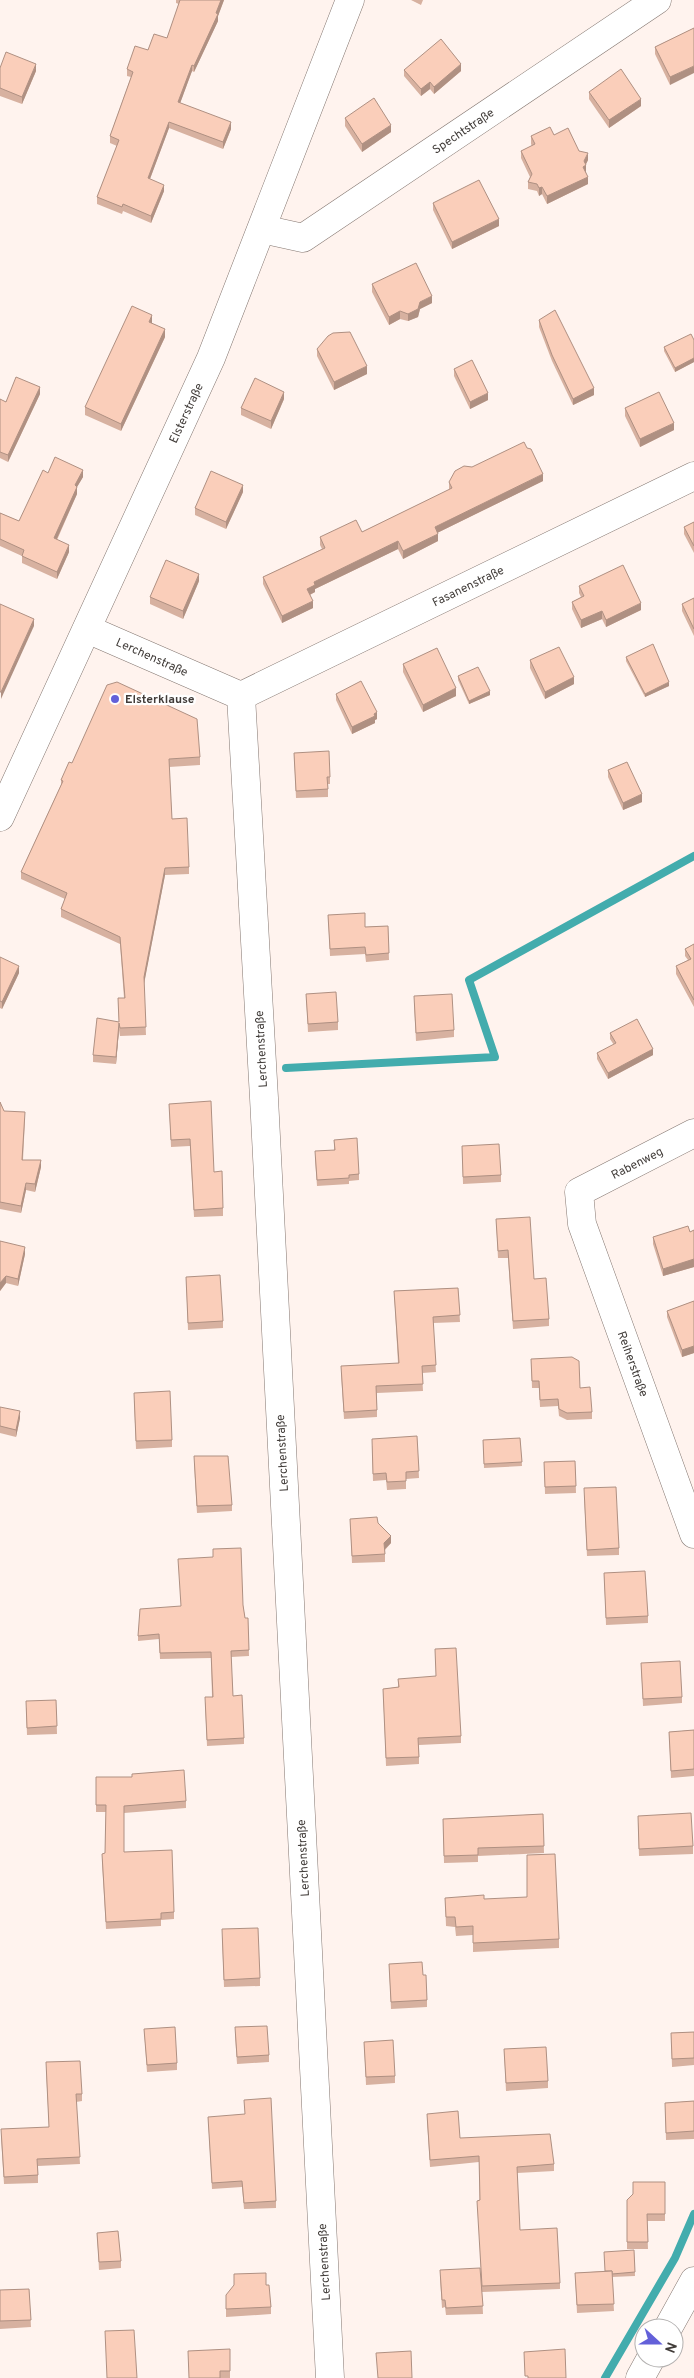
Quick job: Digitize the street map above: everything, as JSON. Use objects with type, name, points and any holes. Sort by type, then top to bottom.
[{"type":"street","name":"Elsterstraße","points":[[0,816],[211,358],[350,0]]},
{"type":"street","name":"Spechtstraße","points":[[262,230],[303,238],[658,0]]},
{"type":"street","name":"Fasanenstraße","points":[[241,696],[694,476]]},
{"type":"street","name":"Lerchenstraße","points":[[87,629],[241,696],[265,1108],[330,2378]]},
{"type":"street","name":"Rabenweg","points":[[579,1192],[694,1133]]},
{"type":"street","name":"Reiherstraße","points":[[579,1192],[582,1224],[694,1534]]},
{"type":"street","points":[[674,2318],[694,2281]]},
{"type":"building","points":[[180,0],[221,0],[216,13],[218,14],[194,66],[192,65],[178,102],[231,122],[223,142],[169,122],[148,178],[164,185],[151,216],[123,204],[122,207],[97,197],[119,140],[110,136],[133,72],[127,69],[135,46],[148,50],[154,34],[167,38]]},
{"type":"building","points":[[694,28],[694,66],[670,77],[655,47]]},
{"type":"building","points":[[441,39],[461,64],[434,87],[430,82],[421,89],[404,70]]},
{"type":"building","points":[[6,52],[36,64],[22,97],[0,88],[0,68]]},
{"type":"building","points":[[621,69],[641,99],[609,120],[589,92]]},
{"type":"building","points":[[374,98],[391,125],[362,144],[345,118]]},
{"type":"building","points":[[550,127],[554,135],[568,128],[579,151],[588,153],[584,161],[586,165],[583,167],[588,177],[547,196],[542,187],[539,188],[537,184],[528,182],[532,174],[521,151],[535,144],[531,136]]},
{"type":"building","points":[[479,180],[499,219],[452,242],[433,203]]},
{"type":"building","points":[[416,263],[432,296],[420,302],[418,309],[408,314],[400,311],[389,317],[372,284]]},
{"type":"building","points":[[132,306],[152,315],[149,322],[165,329],[121,424],[85,407]]},
{"type":"building","points":[[555,310],[594,388],[573,399],[552,355],[539,320]]},
{"type":"building","points":[[350,332],[367,366],[334,382],[317,349],[333,333]]},
{"type":"building","points":[[691,334],[694,340],[694,358],[675,368],[664,347]]},
{"type":"building","points":[[472,360],[488,393],[470,402],[454,369]]},
{"type":"building","points":[[16,377],[40,387],[8,455],[0,452],[0,399],[6,402]]},
{"type":"building","points":[[255,378],[284,392],[271,421],[241,408]]},
{"type":"building","points":[[659,392],[674,423],[640,439],[625,408]]},
{"type":"building","points":[[524,442],[527,448],[531,449],[543,474],[435,527],[438,534],[403,551],[398,541],[314,582],[315,585],[307,589],[313,601],[282,616],[263,577],[325,548],[320,537],[356,520],[362,532],[452,488],[449,482],[455,471],[464,466],[472,467]]},
{"type":"building","points":[[55,457],[83,470],[54,538],[69,545],[57,572],[22,556],[24,550],[0,539],[0,513],[19,521],[43,470],[48,473]]},
{"type":"building","points":[[211,471],[243,485],[226,522],[195,508]]},
{"type":"building","points":[[694,522],[694,546],[684,527]]},
{"type":"building","points":[[166,560],[199,574],[183,611],[150,597]]},
{"type":"building","points":[[623,565],[641,603],[606,620],[602,611],[581,620],[572,602],[584,596],[579,586]]},
{"type":"building","points":[[694,598],[694,629],[682,604]]},
{"type":"building","points":[[0,604],[34,619],[1,692],[0,692]]},
{"type":"building","points":[[653,644],[669,682],[645,694],[626,657]]},
{"type":"building","points":[[559,647],[574,677],[545,692],[530,660]]},
{"type":"building","points":[[437,648],[456,688],[423,705],[403,664]]},
{"type":"building","points":[[478,667],[490,691],[469,701],[458,676]]},
{"type":"building","points":[[361,681],[377,712],[374,714],[375,716],[352,727],[336,694]]},
{"type":"building","points":[[117,682],[197,719],[200,757],[169,759],[172,819],[187,818],[189,867],[165,868],[144,977],[146,1027],[120,1028],[119,1023],[116,1057],[93,1055],[97,1018],[119,1022],[118,998],[125,998],[120,937],[61,909],[67,893],[21,872],[63,781],[61,780],[69,762],[72,763],[107,685]]},
{"type":"building","points":[[329,751],[330,777],[327,777],[328,789],[296,791],[294,753]]},
{"type":"building","points":[[627,762],[642,794],[623,803],[608,770]]},
{"type":"building","points":[[365,913],[365,927],[388,926],[389,953],[366,955],[365,947],[330,949],[328,915]]},
{"type":"building","points":[[694,944],[694,1000],[676,966],[691,959],[685,949]]},
{"type":"building","points":[[0,957],[19,966],[2,1002],[0,1001]]},
{"type":"building","points":[[336,992],[338,1022],[308,1024],[306,994]]},
{"type":"building","points":[[452,994],[454,1030],[416,1033],[414,996]]},
{"type":"building","points":[[637,1019],[653,1049],[608,1073],[597,1053],[616,1043],[610,1033]]},
{"type":"building","points":[[211,1101],[214,1172],[222,1171],[223,1208],[194,1210],[190,1139],[171,1140],[169,1104]]},
{"type":"building","points":[[0,1102],[4,1111],[25,1112],[22,1160],[41,1160],[35,1184],[26,1183],[21,1206],[0,1202]]},
{"type":"building","points":[[357,1138],[359,1174],[349,1175],[349,1178],[317,1180],[315,1151],[335,1150],[334,1140]]},
{"type":"building","points":[[499,1144],[501,1175],[463,1177],[462,1146]]},
{"type":"building","points":[[530,1217],[534,1279],[546,1278],[549,1319],[513,1321],[508,1250],[498,1251],[496,1219]]},
{"type":"building","points":[[688,1226],[690,1232],[694,1230],[694,1259],[663,1269],[653,1237]]},
{"type":"building","points":[[0,1241],[25,1247],[18,1279],[6,1276],[0,1283]]},
{"type":"building","points":[[220,1275],[223,1321],[188,1323],[186,1277]]},
{"type":"building","points":[[458,1288],[460,1315],[433,1317],[436,1365],[422,1366],[423,1384],[376,1386],[377,1410],[344,1412],[341,1366],[399,1363],[394,1291]]},
{"type":"building","points":[[694,1301],[694,1346],[682,1350],[667,1311]]},
{"type":"building","points":[[572,1357],[579,1361],[580,1388],[590,1387],[592,1412],[567,1413],[559,1409],[558,1399],[540,1400],[539,1381],[532,1381],[531,1359]]},
{"type":"building","points":[[170,1391],[172,1440],[136,1441],[134,1393]]},
{"type":"building","points":[[0,1407],[20,1411],[16,1430],[0,1426]]},
{"type":"building","points":[[417,1436],[419,1471],[406,1472],[406,1481],[387,1482],[386,1473],[373,1474],[372,1439]]},
{"type":"building","points":[[520,1438],[522,1462],[484,1464],[483,1440]]},
{"type":"building","points":[[194,1456],[228,1456],[232,1505],[197,1506]]},
{"type":"building","points":[[575,1461],[576,1486],[545,1487],[544,1462]]},
{"type":"building","points":[[616,1487],[619,1548],[587,1550],[584,1488]]},
{"type":"building","points":[[377,1517],[378,1523],[391,1536],[384,1543],[385,1554],[352,1556],[350,1519]]},
{"type":"building","points":[[241,1548],[243,1605],[245,1618],[248,1618],[249,1650],[231,1651],[233,1696],[242,1695],[244,1738],[207,1740],[205,1697],[213,1697],[211,1652],[160,1653],[159,1634],[138,1636],[140,1609],[181,1606],[178,1559],[213,1557],[213,1549]]},
{"type":"building","points":[[645,1571],[648,1616],[606,1618],[604,1573]]},
{"type":"building","points":[[456,1648],[461,1736],[418,1738],[419,1757],[386,1758],[383,1689],[399,1687],[398,1679],[436,1676],[435,1649]]},
{"type":"building","points":[[680,1661],[682,1697],[643,1699],[641,1663]]},
{"type":"building","points":[[56,1700],[57,1726],[27,1728],[26,1701]]},
{"type":"building","points":[[694,1730],[694,1769],[671,1771],[669,1732]]},
{"type":"building","points":[[184,1770],[186,1801],[124,1806],[124,1852],[172,1850],[174,1912],[161,1913],[161,1919],[106,1922],[102,1854],[105,1853],[106,1805],[96,1805],[96,1777],[132,1777],[132,1774]]},
{"type":"building","points":[[691,1813],[693,1846],[639,1849],[638,1816]]},
{"type":"building","points":[[543,1814],[544,1846],[478,1848],[478,1855],[444,1856],[443,1819]]},
{"type":"building","points":[[555,1854],[559,1939],[473,1943],[473,1926],[456,1927],[455,1917],[446,1917],[445,1898],[484,1895],[484,1899],[527,1897],[527,1855]]},
{"type":"building","points":[[258,1928],[260,1978],[224,1980],[222,1929]]},
{"type":"building","points":[[422,1962],[423,1975],[426,1975],[427,2000],[391,2002],[389,1964]]},
{"type":"building","points":[[267,2026],[269,2055],[237,2057],[235,2027]]},
{"type":"building","points":[[175,2027],[177,2063],[147,2065],[144,2029]]},
{"type":"building","points":[[694,2032],[694,2058],[672,2059],[671,2033]]},
{"type":"building","points":[[393,2040],[395,2076],[366,2077],[364,2042]]},
{"type":"building","points":[[546,2047],[548,2081],[506,2083],[504,2049]]},
{"type":"building","points":[[80,2061],[82,2094],[76,2094],[80,2157],[37,2159],[38,2175],[4,2177],[1,2129],[49,2127],[46,2062]]},
{"type":"building","points":[[271,2098],[276,2201],[244,2203],[242,2181],[212,2183],[208,2117],[245,2114],[244,2100]]},
{"type":"building","points":[[694,2101],[694,2131],[666,2133],[665,2103]]},
{"type":"building","points":[[458,2111],[460,2138],[550,2134],[554,2164],[517,2167],[520,2230],[557,2228],[560,2283],[482,2286],[477,2201],[480,2200],[479,2156],[430,2160],[427,2114]]},
{"type":"building","points":[[633,2182],[665,2182],[665,2214],[647,2214],[648,2242],[627,2242],[627,2200],[633,2194]]},
{"type":"building","points":[[118,2231],[121,2261],[99,2262],[97,2233]]},
{"type":"building","points":[[634,2250],[635,2272],[612,2274],[612,2271],[605,2271],[604,2252]]},
{"type":"building","points":[[480,2268],[483,2306],[446,2308],[445,2300],[442,2300],[440,2270]]},
{"type":"building","points":[[612,2271],[614,2304],[577,2305],[575,2273]]},
{"type":"building","points":[[266,2273],[266,2285],[269,2285],[271,2307],[226,2309],[226,2295],[234,2285],[234,2274]]},
{"type":"building","points":[[29,2289],[31,2320],[0,2321],[0,2290]]},
{"type":"building","points":[[134,2330],[137,2378],[107,2378],[105,2331]]},
{"type":"building","points":[[230,2349],[230,2371],[220,2371],[220,2378],[189,2378],[188,2351]]},
{"type":"building","points":[[565,2349],[566,2378],[528,2378],[528,2376],[525,2376],[524,2352]]},
{"type":"building","points":[[411,2351],[412,2378],[378,2378],[376,2353]]},
{"type":"waterway","points":[[286,1068],[495,1057],[469,980],[694,856]]},
{"type":"waterway","points":[[605,2378],[675,2258],[694,2214]]},
{"type":"place","name":"Elsterklause","points":[[115,699]]}]
